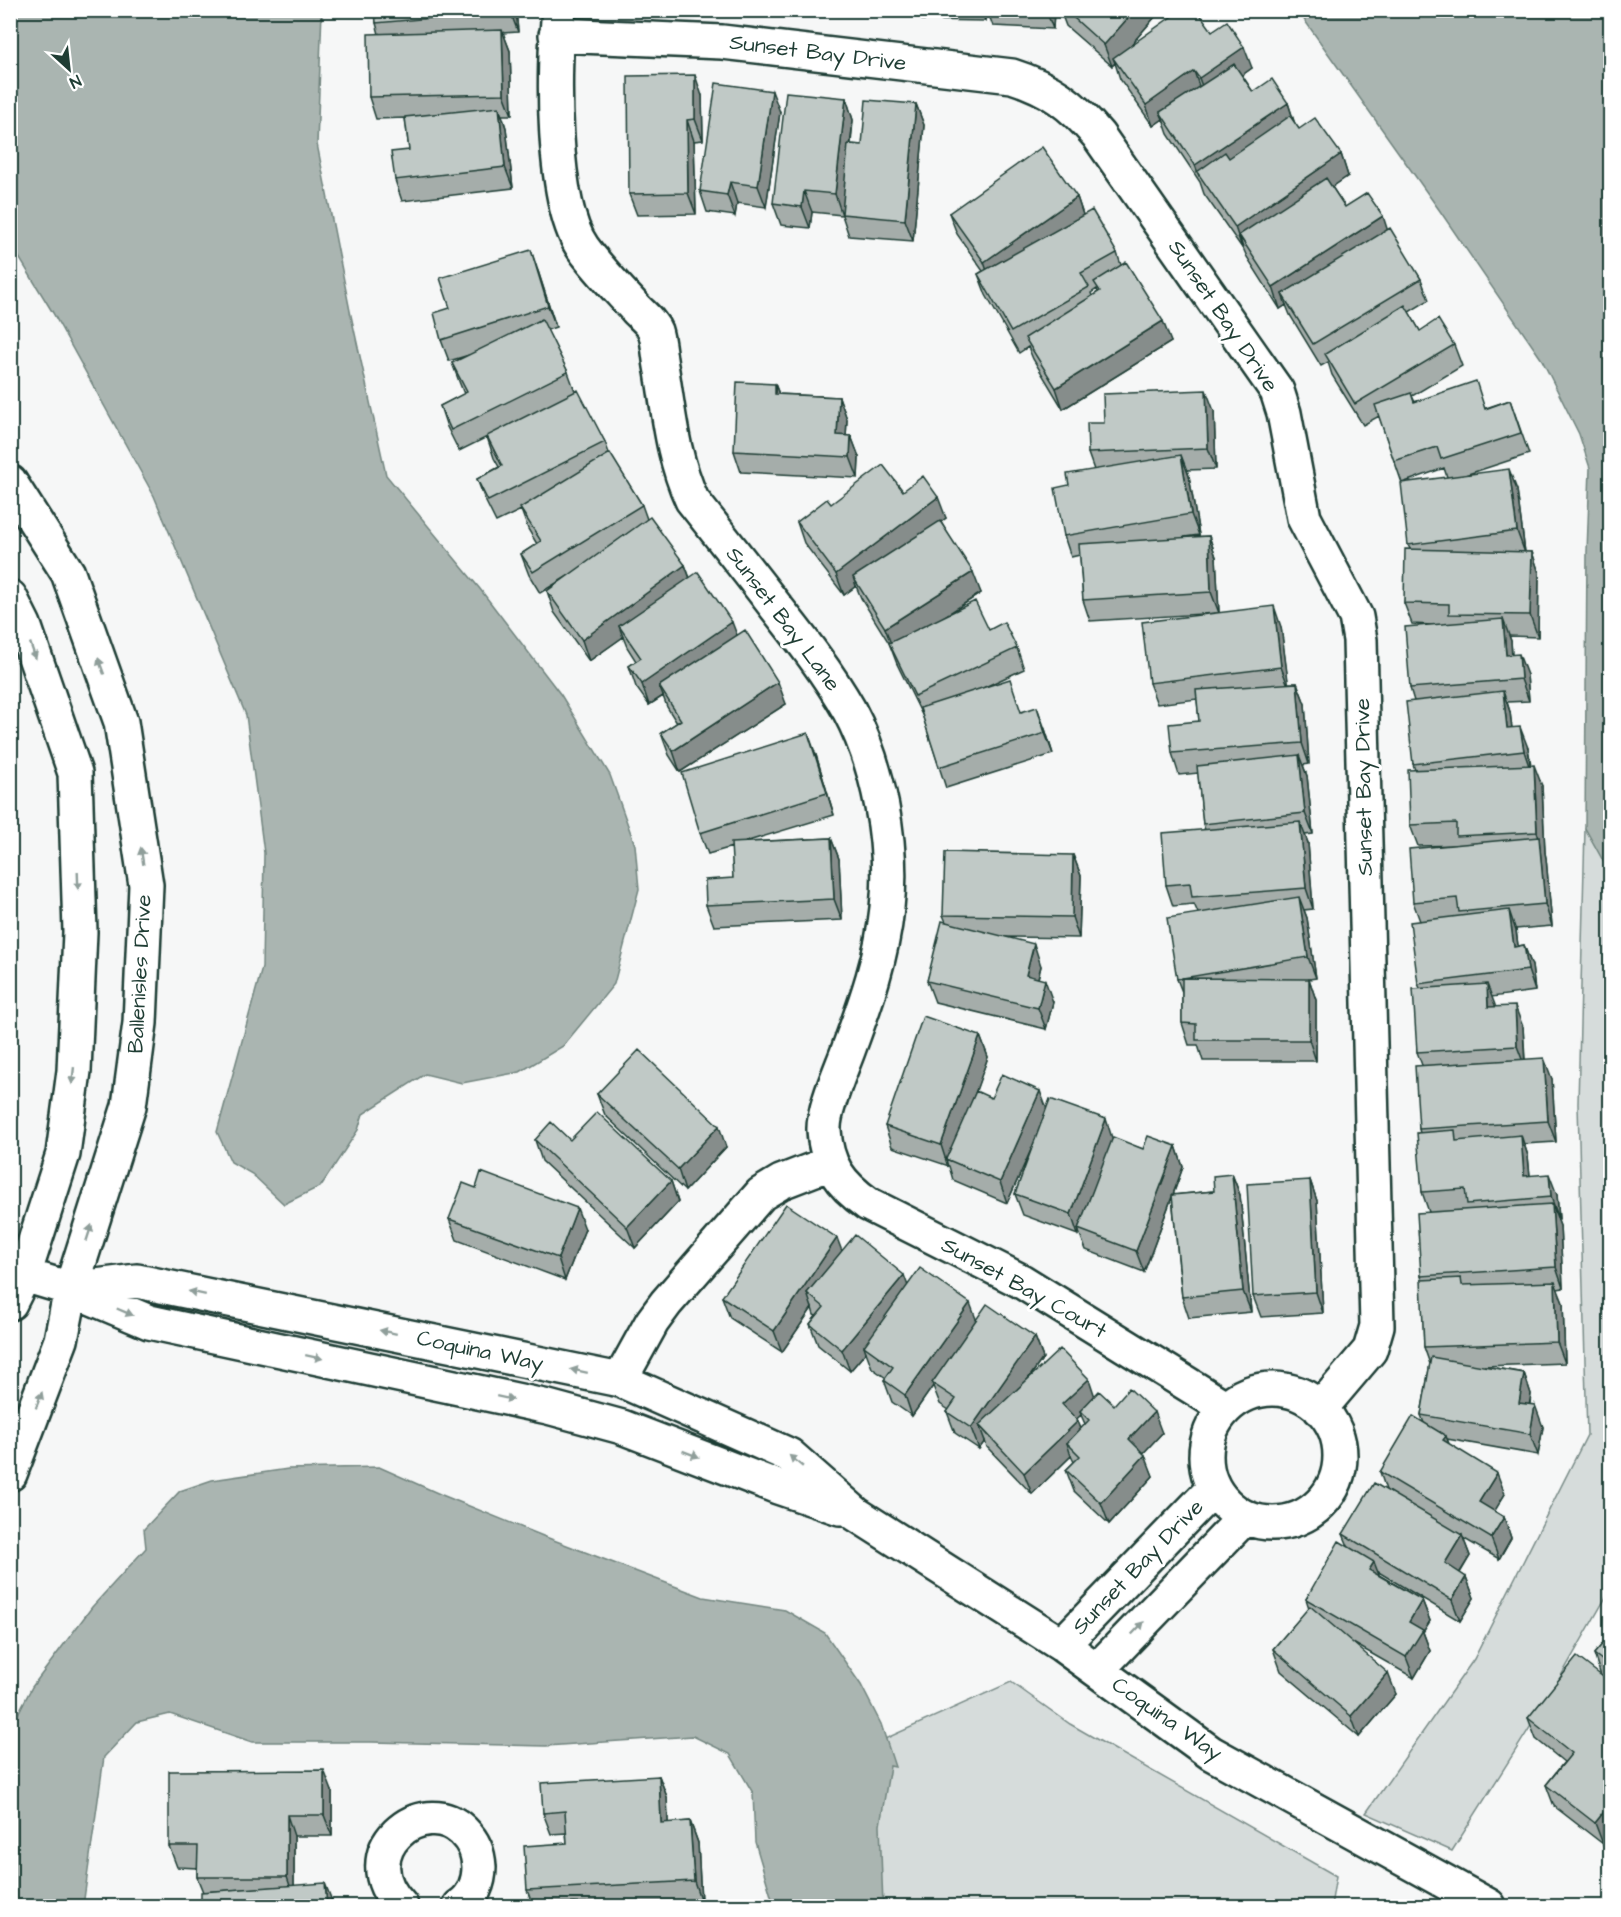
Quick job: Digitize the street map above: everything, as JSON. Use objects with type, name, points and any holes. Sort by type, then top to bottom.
[{"type":"street","name":"Sunset Bay Lane","points":[[557,23],[555,115],[564,197],[571,223],[581,245],[595,264],[655,329],[675,454],[692,500],[822,666],[850,712],[866,748],[880,800],[888,853],[887,906],[879,959],[872,985],[829,1105],[824,1128],[830,1162]]},
{"type":"street","name":"Sunset Bay Drive","points":[[557,23],[1012,76],[1036,84],[1062,99],[1082,115],[1098,135],[1277,391],[1284,413],[1304,518],[1356,617],[1360,639],[1377,1326],[1370,1350],[1320,1409]]},
{"type":"street","name":"Ballenisles Drive","points":[[10,482],[68,573],[121,722],[146,885],[140,1023],[129,1106],[71,1289],[61,1340],[10,1474]]},
{"type":"street","points":[[10,597],[24,625],[75,773],[80,932],[74,1071],[63,1154],[17,1289]]},
{"type":"street","points":[[620,1380],[652,1322],[666,1303],[761,1194],[781,1182],[830,1162]]},
{"type":"street","name":"Sunset Bay Court","points":[[830,1162],[848,1189],[868,1204],[1021,1281],[1226,1408]]},
{"type":"street","name":"Coquina Way","points":[[17,1289],[71,1289],[137,1281],[620,1380],[789,1455],[856,1514],[1062,1645],[1211,1753],[1489,1906]]},
{"type":"street","name":"Coquina Way","points":[[71,1289],[149,1322],[548,1407],[622,1427],[778,1487],[856,1514]]},
{"type":"street","name":"Sunset Bay Drive","points":[[1267,1389],[1290,1390],[1311,1400],[1327,1416],[1338,1436],[1341,1459],[1335,1481],[1324,1500],[1308,1513],[1287,1522],[1266,1523],[1245,1517],[1227,1505],[1214,1488],[1207,1468],[1207,1447],[1213,1426],[1226,1408],[1245,1395],[1267,1389]]},
{"type":"street","name":"Sunset Bay Drive","points":[[1062,1645],[1214,1488]]},
{"type":"street","name":"Sunset Bay Drive","points":[[1097,1670],[1245,1517]]},
{"type":"street","points":[[401,1906],[385,1886],[382,1869],[384,1852],[399,1831],[413,1822],[433,1819],[450,1822],[472,1840],[478,1856],[479,1877],[468,1902]]},
{"type":"shaded area","points":[[11,10],[322,11],[317,144],[386,475],[480,589],[561,695],[610,775],[635,845],[639,889],[614,984],[563,1046],[520,1072],[462,1083],[425,1074],[363,1114],[358,1130],[321,1186],[284,1204],[252,1174],[231,1162],[217,1132],[262,968],[264,853],[246,715],[154,496],[53,313],[11,244]]},
{"type":"shaded area","points":[[1298,11],[1610,11],[1610,869],[1606,866],[1585,828],[1587,552],[1590,468],[1579,434],[1542,360]]},
{"type":"shaded area","points":[[1610,797],[1610,1590],[1546,1702],[1452,1851],[1366,1813],[1474,1659],[1587,1435],[1578,1104],[1585,828]]},
{"type":"shaded area","points":[[379,1467],[543,1536],[703,1597],[785,1610],[825,1633],[861,1685],[881,1724],[895,1767],[890,1766],[880,1825],[883,1906],[774,1906],[755,1842],[753,1793],[730,1754],[693,1736],[546,1746],[252,1742],[170,1714],[137,1722],[104,1757],[83,1906],[11,1906],[11,1727],[32,1687],[92,1607],[146,1548],[144,1529],[180,1491],[212,1480],[288,1469]]},
{"type":"shaded area","points":[[1011,1682],[1070,1724],[1336,1876],[1331,1906],[843,1906],[858,1751]]},
{"type":"building","points":[[375,10],[510,10],[510,11],[376,23]]},
{"type":"building","points":[[1065,10],[1135,10],[1104,45]]},
{"type":"building","points":[[1181,10],[1197,10],[1212,31],[1227,21],[1244,47],[1199,78],[1194,71],[1146,105],[1113,58]]},
{"type":"building","points":[[502,30],[504,94],[369,97],[368,34]]},
{"type":"building","points":[[1234,64],[1253,92],[1272,79],[1288,103],[1195,165],[1160,112]]},
{"type":"building","points":[[695,75],[695,119],[687,120],[688,193],[629,194],[628,76]]},
{"type":"building","points":[[716,83],[772,91],[758,186],[730,182],[727,195],[700,191]]},
{"type":"building","points":[[786,92],[846,98],[835,194],[804,191],[802,207],[773,203]]},
{"type":"building","points":[[866,100],[916,104],[905,220],[842,214],[848,144],[862,145]]},
{"type":"building","points":[[499,107],[505,167],[395,180],[391,152],[409,150],[405,117]]},
{"type":"building","points":[[1290,116],[1299,129],[1315,118],[1341,154],[1235,227],[1197,172],[1225,152],[1229,158]]},
{"type":"building","points":[[1042,147],[1077,197],[984,262],[949,213]]},
{"type":"building","points":[[1326,178],[1345,207],[1367,193],[1383,216],[1273,287],[1239,235]]},
{"type":"building","points":[[1092,210],[1117,253],[1081,273],[1089,287],[1011,332],[978,274]]},
{"type":"building","points":[[1390,228],[1421,279],[1313,344],[1282,294]]},
{"type":"building","points":[[531,250],[548,306],[441,340],[434,313],[450,308],[440,278]]},
{"type":"building","points":[[1126,262],[1163,321],[1056,388],[1025,338],[1100,291],[1094,282]]},
{"type":"building","points":[[1405,305],[1420,331],[1438,319],[1454,345],[1355,404],[1325,354]]},
{"type":"building","points":[[542,319],[568,372],[451,430],[440,406],[467,392],[452,363]]},
{"type":"building","points":[[1476,381],[1485,409],[1510,400],[1521,433],[1441,459],[1437,447],[1394,461],[1375,405],[1411,393],[1414,402]]},
{"type":"building","points":[[737,382],[775,384],[775,394],[839,397],[837,435],[851,436],[850,457],[734,451]]},
{"type":"building","points":[[578,390],[605,442],[488,501],[477,479],[502,466],[487,436]]},
{"type":"building","points":[[1206,390],[1208,448],[1088,453],[1087,423],[1104,423],[1103,394]]},
{"type":"building","points":[[610,453],[642,505],[533,572],[521,554],[541,541],[520,508]]},
{"type":"building","points":[[1181,455],[1191,514],[1064,536],[1055,488],[1069,485],[1067,474]]},
{"type":"building","points":[[883,465],[903,491],[923,476],[938,497],[836,574],[797,522],[827,499],[831,504]]},
{"type":"building","points":[[1509,469],[1517,531],[1408,545],[1401,483]]},
{"type":"building","points":[[650,517],[685,565],[582,640],[547,591]]},
{"type":"building","points":[[940,521],[973,572],[885,628],[853,577]]},
{"type":"building","points":[[1209,536],[1211,592],[1083,600],[1079,544]]},
{"type":"building","points":[[1405,549],[1532,552],[1530,615],[1449,614],[1449,604],[1404,603]]},
{"type":"building","points":[[698,572],[732,622],[642,684],[629,666],[641,658],[619,626]]},
{"type":"building","points":[[975,601],[989,630],[1004,622],[1017,648],[915,696],[889,643]]},
{"type":"building","points":[[1274,606],[1281,667],[1149,683],[1142,622]]},
{"type":"building","points":[[1503,619],[1506,655],[1519,654],[1521,679],[1410,688],[1405,627]]},
{"type":"building","points":[[745,630],[778,682],[673,751],[661,733],[681,720],[659,686]]},
{"type":"building","points":[[1010,679],[1021,712],[1037,707],[1045,733],[939,767],[920,708]]},
{"type":"building","points":[[1297,683],[1302,743],[1172,753],[1169,724],[1199,721],[1196,690]]},
{"type":"building","points":[[1503,691],[1507,728],[1520,727],[1524,751],[1413,764],[1406,702]]},
{"type":"building","points":[[808,733],[827,793],[700,833],[682,773]]},
{"type":"building","points":[[1299,755],[1305,813],[1203,824],[1197,766]]},
{"type":"building","points":[[1534,765],[1537,832],[1456,836],[1456,823],[1410,825],[1408,770]]},
{"type":"building","points":[[1300,822],[1306,888],[1192,897],[1190,883],[1166,885],[1162,833]]},
{"type":"building","points":[[1539,837],[1545,904],[1459,912],[1457,898],[1413,902],[1409,849]]},
{"type":"building","points":[[831,838],[834,899],[706,905],[705,880],[733,878],[731,843]]},
{"type":"building","points":[[945,852],[1073,855],[1072,917],[943,915]]},
{"type":"building","points":[[1299,897],[1308,957],[1177,979],[1167,918]]},
{"type":"building","points":[[1509,910],[1514,947],[1524,945],[1528,970],[1418,984],[1410,922]]},
{"type":"building","points":[[942,921],[1034,944],[1026,975],[1045,980],[1038,1008],[927,981]]},
{"type":"building","points":[[1182,978],[1309,979],[1309,1040],[1196,1040],[1196,1024],[1182,1023]]},
{"type":"building","points":[[1487,984],[1488,1007],[1515,1006],[1517,1046],[1417,1052],[1413,989]]},
{"type":"building","points":[[923,1016],[980,1036],[941,1145],[885,1126]]},
{"type":"building","points":[[639,1050],[719,1126],[678,1169],[597,1094]]},
{"type":"building","points":[[1544,1058],[1548,1121],[1419,1129],[1415,1066]]},
{"type":"building","points":[[1002,1074],[1040,1091],[1000,1182],[946,1159],[976,1091],[991,1098]]},
{"type":"building","points":[[1050,1099],[1106,1119],[1071,1214],[1015,1194]]},
{"type":"building","points":[[597,1112],[671,1181],[627,1227],[535,1140],[551,1122],[570,1140]]},
{"type":"building","points":[[1455,1130],[1456,1141],[1521,1135],[1524,1176],[1549,1174],[1551,1197],[1467,1204],[1465,1189],[1422,1192],[1417,1133]]},
{"type":"building","points":[[1148,1136],[1176,1146],[1136,1251],[1078,1229],[1113,1137],[1143,1149]]},
{"type":"building","points":[[481,1172],[577,1208],[558,1258],[449,1219],[463,1183],[476,1188]]},
{"type":"building","points":[[1232,1174],[1243,1291],[1182,1297],[1172,1195],[1214,1191],[1213,1176]]},
{"type":"building","points":[[1310,1180],[1316,1292],[1253,1296],[1247,1184]]},
{"type":"building","points":[[786,1204],[837,1238],[774,1331],[722,1297]]},
{"type":"building","points":[[1552,1204],[1556,1267],[1421,1276],[1417,1213]]},
{"type":"building","points":[[855,1235],[904,1275],[842,1350],[810,1324],[824,1307],[807,1293]]},
{"type":"building","points":[[920,1268],[970,1303],[905,1395],[884,1380],[893,1367],[864,1346]]},
{"type":"building","points":[[1461,1278],[1462,1285],[1555,1282],[1557,1342],[1424,1347],[1421,1280]]},
{"type":"building","points":[[987,1304],[1035,1337],[971,1428],[947,1412],[956,1399],[932,1383]]},
{"type":"building","points":[[1060,1349],[1089,1379],[1062,1404],[1078,1421],[1024,1473],[979,1425]]},
{"type":"building","points":[[1431,1357],[1524,1373],[1519,1403],[1535,1405],[1530,1434],[1421,1415]]},
{"type":"building","points":[[1129,1388],[1154,1412],[1129,1439],[1145,1455],[1101,1503],[1066,1470],[1080,1456],[1067,1443],[1089,1420],[1080,1411],[1099,1391],[1114,1405]]},
{"type":"building","points":[[1413,1416],[1446,1436],[1443,1440],[1497,1473],[1479,1502],[1504,1517],[1491,1538],[1380,1472]]},
{"type":"building","points":[[1374,1483],[1462,1535],[1445,1563],[1466,1577],[1452,1600],[1343,1534]]},
{"type":"building","points":[[1339,1541],[1374,1562],[1369,1570],[1422,1600],[1409,1622],[1423,1630],[1406,1657],[1306,1599]]},
{"type":"building","points":[[1310,1606],[1388,1673],[1351,1716],[1273,1649]]},
{"type":"building","points":[[1611,1634],[1611,1667],[1594,1654]]},
{"type":"building","points":[[1577,1657],[1611,1683],[1611,1803],[1595,1823],[1546,1785],[1572,1753],[1528,1718]]},
{"type":"building","points":[[324,1770],[324,1815],[287,1815],[287,1877],[197,1877],[198,1846],[169,1846],[169,1771]]},
{"type":"building","points":[[659,1776],[661,1823],[690,1821],[694,1881],[527,1890],[524,1846],[567,1843],[565,1811],[543,1813],[541,1783]]},
{"type":"building","points":[[325,1883],[327,1906],[201,1906],[201,1892]]},
{"type":"building","points":[[557,1903],[662,1904],[662,1906],[557,1906]]}]
